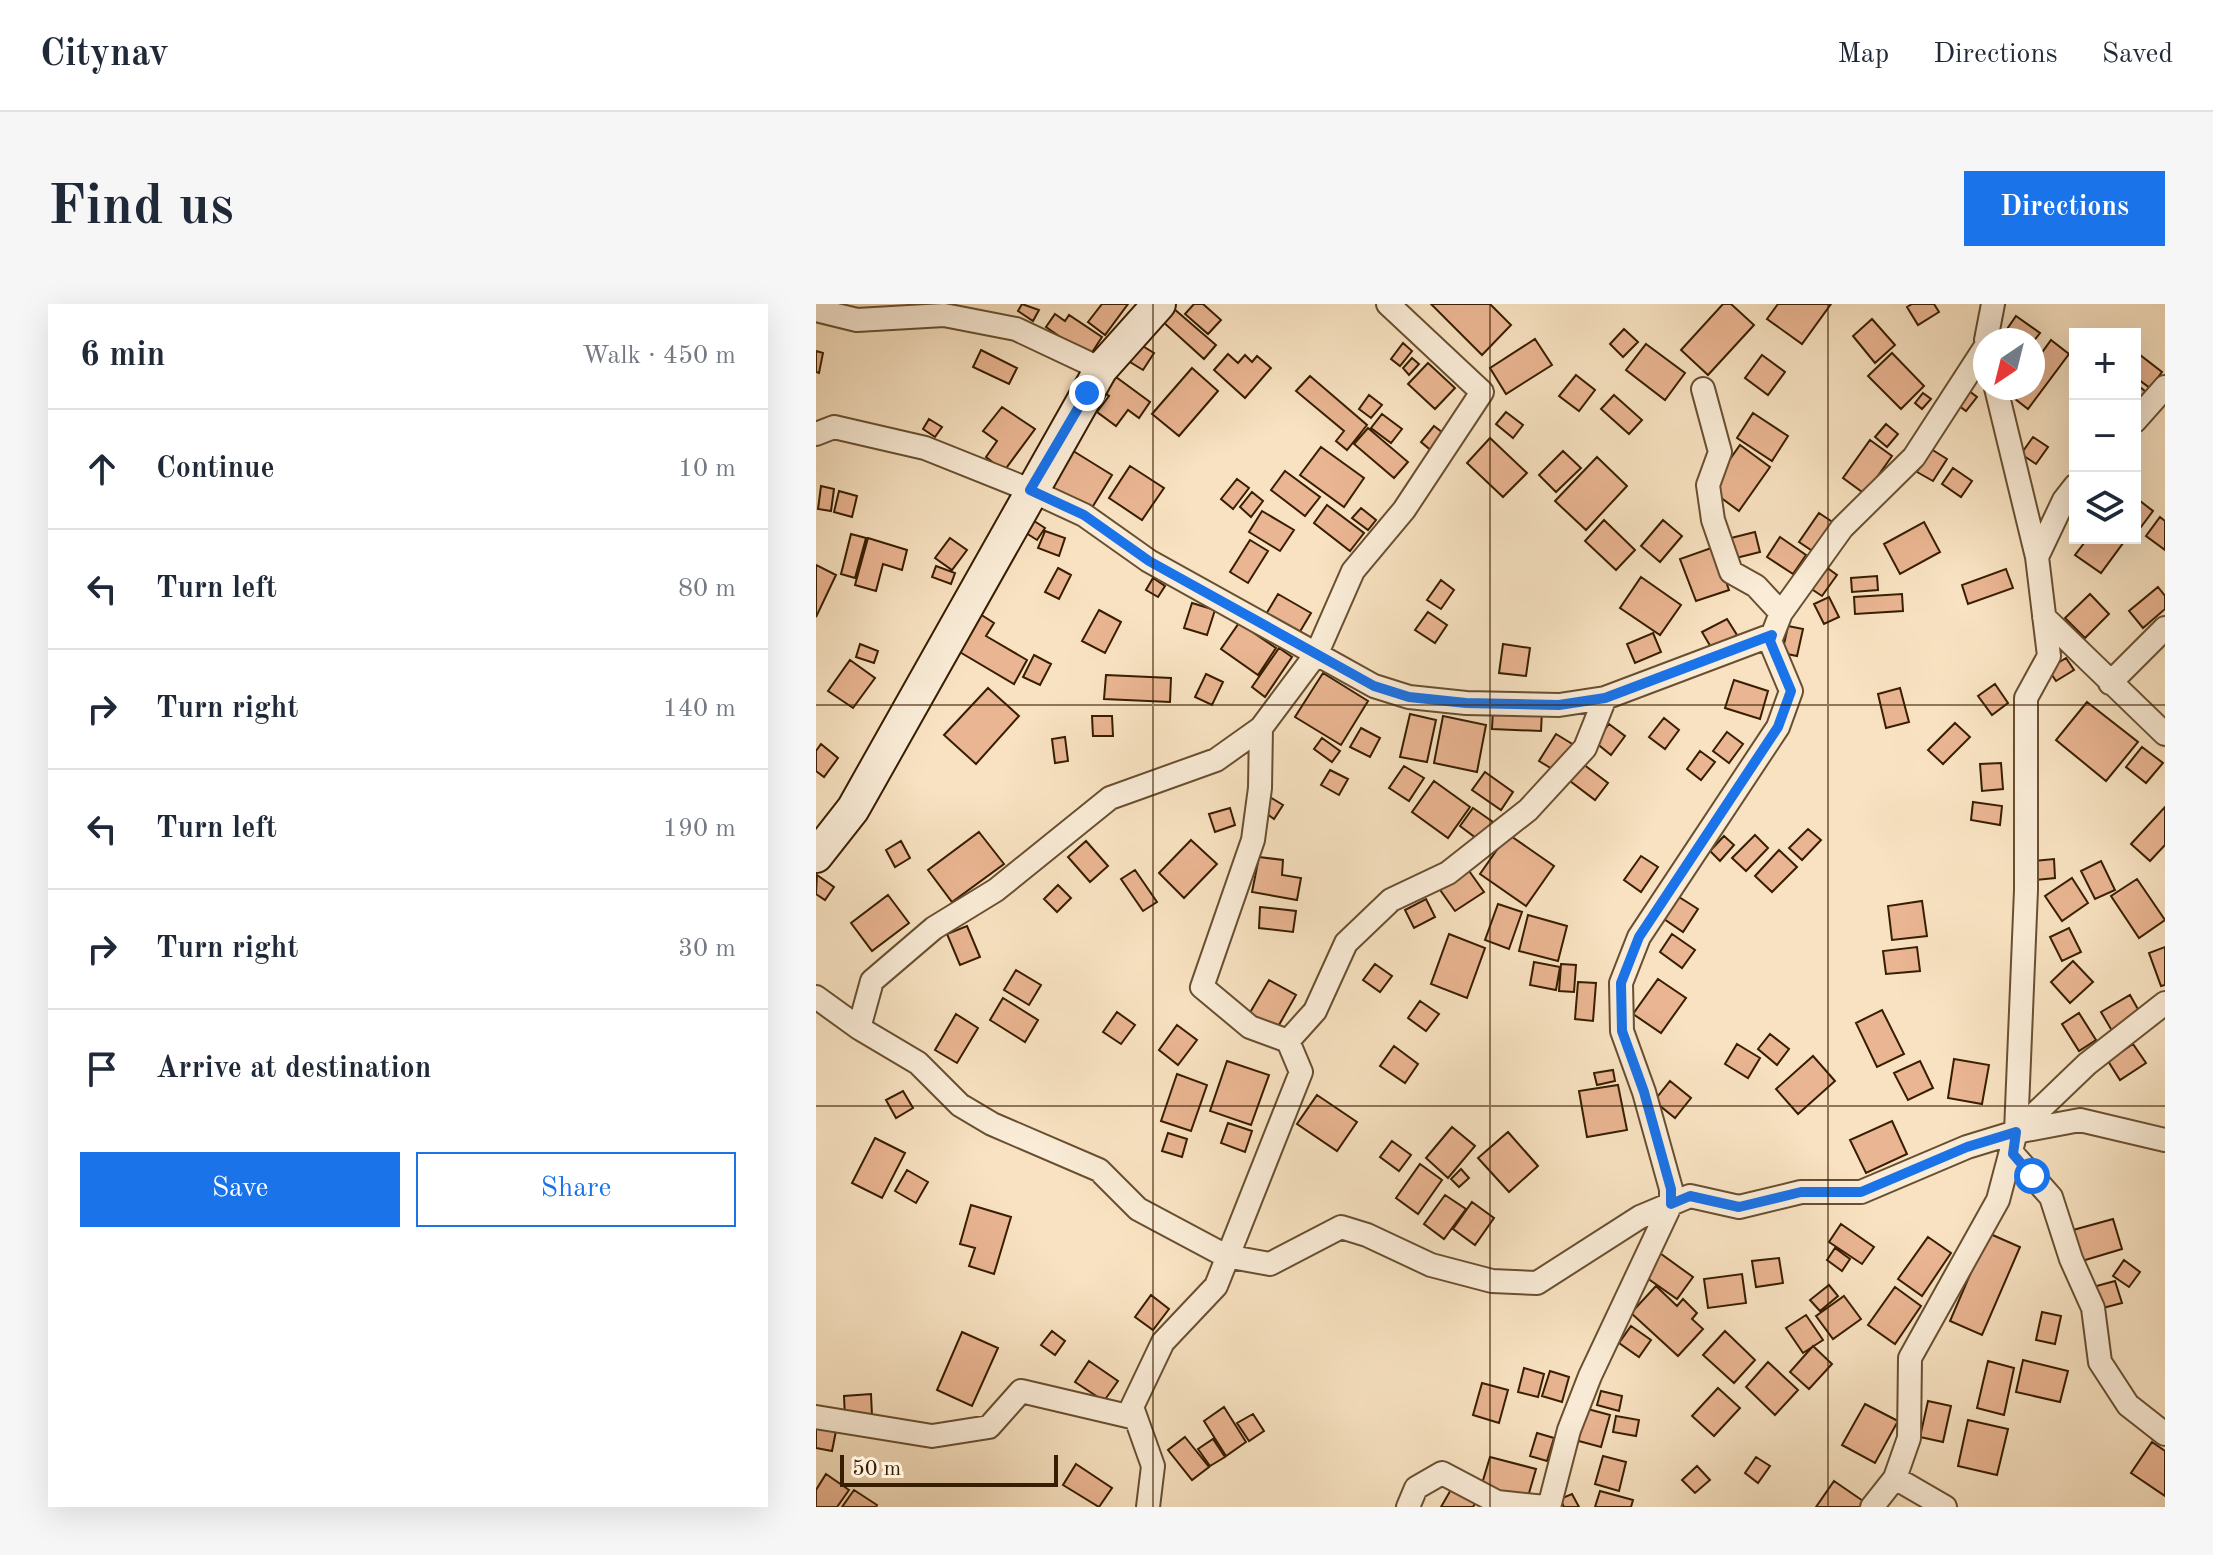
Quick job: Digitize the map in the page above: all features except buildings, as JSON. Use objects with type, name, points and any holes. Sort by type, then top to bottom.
[{"type":"street","points":[[816,856],[853,809],[1030,490],[1101,369],[1159,304]]},
{"type":"street","points":[[859,1028],[872,981],[934,928],[996,890],[1110,798],[1216,760],[1261,728],[1317,653],[1353,571],[1404,510],[1482,392],[1388,304]]},
{"type":"street","points":[[1988,328],[1993,304]]},
{"type":"street","points":[[816,310],[857,320],[944,315],[1016,329],[1101,369]]},
{"type":"street","points":[[1408,1507],[1416,1488],[1442,1473],[1497,1502],[1547,1507],[1569,1430],[1590,1376],[1671,1204],[1671,1189],[1644,1092],[1622,1031],[1621,983],[1639,937],[1778,727],[1791,691],[1770,641],[1781,613],[1842,528],[1914,457],[1973,365]]},
{"type":"street","points":[[2141,414],[2165,387]]},
{"type":"street","points":[[1703,389],[1720,452],[1708,485],[1713,520],[1731,572],[1756,586],[1781,613]]},
{"type":"street","points":[[1872,1507],[1895,1478],[1909,1438],[1910,1358],[1998,1200],[2014,1143],[2026,890],[2026,698],[2049,656],[2037,557],[1999,400]]},
{"type":"street","points":[[816,434],[834,427],[925,448],[1030,490],[1084,515],[1149,561],[1374,686],[1409,697],[1466,703],[1559,705],[1605,698],[1772,635]]},
{"type":"street","points":[[2037,557],[2069,494]]},
{"type":"street","points":[[2044,617],[2165,734]]},
{"type":"street","points":[[2110,683],[2165,628]]},
{"type":"street","points":[[1288,1041],[1315,1011],[1346,943],[1391,900],[1448,873],[1528,810],[1585,748],[1605,698]]},
{"type":"street","points":[[1148,1507],[1153,1466],[1132,1407],[1163,1342],[1216,1286],[1301,1072],[1288,1041],[1250,1027],[1202,987],[1253,840],[1260,788],[1261,728]]},
{"type":"street","points":[[816,997],[859,1028],[918,1063],[960,1105],[992,1124],[1099,1170],[1138,1209],[1226,1256],[1270,1264],[1341,1227],[1367,1235],[1431,1265],[1492,1281],[1537,1283],[1640,1217],[1690,1196],[1739,1207],[1801,1192],[1861,1192],[1967,1147],[2014,1143],[2080,1120],[2165,1140]]},
{"type":"street","points":[[2014,1143],[2087,1064],[2165,1003]]},
{"type":"street","points":[[2014,1143],[2051,1197],[2071,1259],[2093,1308],[2100,1362],[2128,1405],[2165,1434]]},
{"type":"street","points":[[816,1417],[932,1436],[989,1427],[1021,1391],[1136,1418]]},
{"type":"street","points":[[1895,1478],[1945,1507]]},
{"type":"route","points":[[1087,393],[1030,490],[1084,515],[1149,561],[1374,686],[1409,697],[1466,703],[1559,705],[1605,698],[1696,661],[1772,635],[1770,641],[1791,691],[1778,727],[1639,937],[1621,983],[1622,1031],[1644,1092],[1671,1189],[1671,1204],[1690,1196],[1739,1207],[1801,1192],[1861,1192],[1967,1147],[2016,1132],[2013,1154],[2032,1176]]}]
